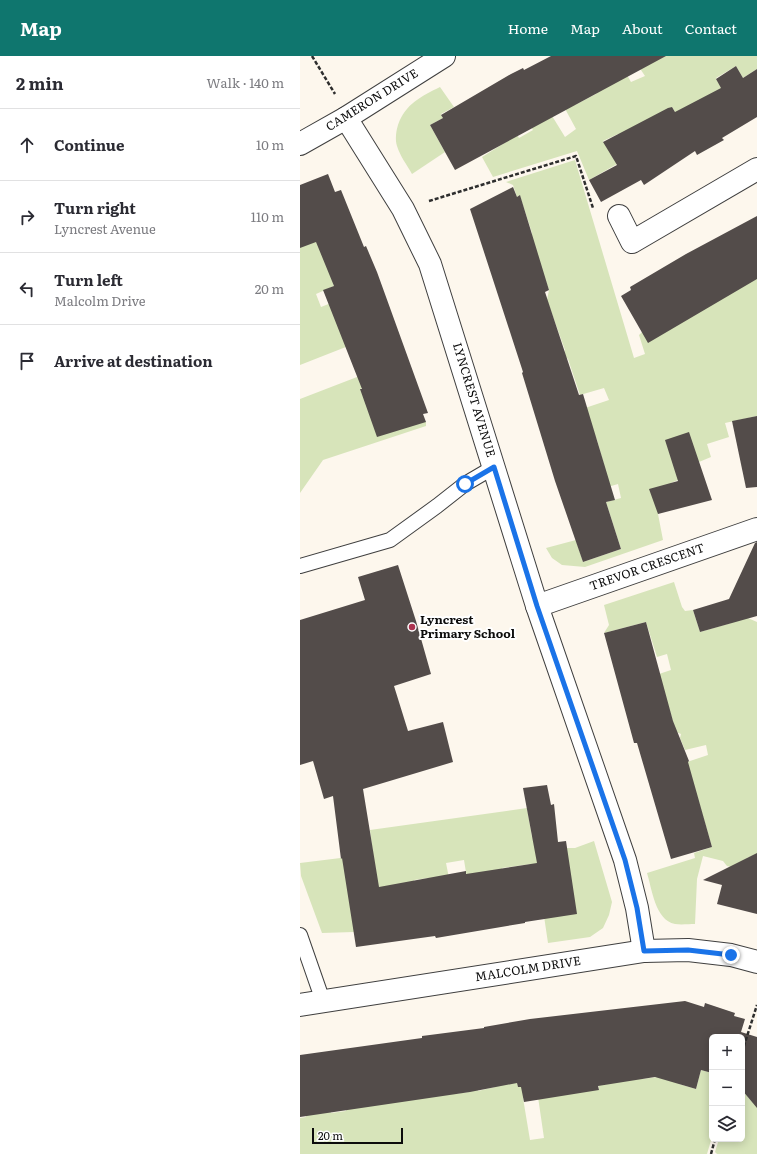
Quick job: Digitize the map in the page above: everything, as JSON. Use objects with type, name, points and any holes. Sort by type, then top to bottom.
[{"type":"street","name":"CAMERON DRIVE","points":[[300,144],[346,118],[444,56]]},
{"type":"street","name":"LYNCREST AVENUE","points":[[346,118],[403,209],[430,264],[537,606],[625,860],[637,908],[644,951]]},
{"type":"street","points":[[619,216],[632,242],[757,169]]},
{"type":"street","name":"TREVOR CRESCENT","points":[[537,606],[757,529]]},
{"type":"street","name":"MALCOLM DRIVE","points":[[300,1005],[644,951],[688,950],[731,955],[757,962]]},
{"type":"lane","points":[[300,566],[390,540],[465,484],[494,467]]},
{"type":"lane","points":[[300,934],[322,1001]]},
{"type":"path","points":[[312,56],[337,98]]},
{"type":"path","points":[[427,201],[576,156],[594,210]]},
{"type":"path","points":[[745,1043],[757,1006]]},
{"type":"path","points":[[712,1154],[714,1142]]},
{"type":"green space","points":[[616,56],[631,82],[645,76],[639,67],[647,56],[757,56],[757,69],[743,78],[736,66],[716,78],[723,91],[677,115],[672,107],[621,139],[618,134],[603,141],[617,164],[589,180],[577,151],[493,177],[482,157],[506,142],[503,110],[519,138],[533,130],[528,123],[549,111],[565,137],[576,129],[563,105],[575,105],[596,94]]},
{"type":"green space","points":[[440,87],[454,107],[441,114],[443,118],[430,125],[445,152],[412,174],[397,146],[396,136],[398,125],[405,111],[410,106],[421,97]]},
{"type":"green space","points":[[575,160],[634,358],[645,354],[639,335],[642,332],[757,278],[757,416],[725,423],[729,437],[707,444],[711,457],[699,462],[678,480],[671,483],[658,514],[663,540],[585,567],[562,565],[552,558],[546,548],[576,540],[583,562],[621,549],[606,502],[621,498],[618,484],[601,489],[593,468],[604,465],[597,440],[582,409],[609,400],[604,388],[580,395],[568,359],[563,355],[565,350],[547,300],[549,290],[531,239],[532,233],[520,196],[517,197],[513,185],[506,182]]},
{"type":"green space","points":[[300,238],[320,240],[334,286],[316,294],[321,307],[341,299],[356,343],[300,365]]},
{"type":"green space","points":[[370,372],[375,384],[360,389],[426,422],[426,426],[323,460],[300,493],[300,399]]},
{"type":"green space","points":[[674,582],[682,607],[685,611],[693,610],[700,632],[731,623],[725,608],[757,622],[757,857],[752,856],[747,858],[743,870],[727,866],[723,861],[703,856],[697,879],[695,924],[675,924],[663,917],[655,903],[647,873],[695,858],[694,853],[712,847],[687,762],[708,755],[706,745],[685,750],[680,738],[681,734],[676,732],[659,674],[671,670],[667,654],[657,657],[646,622],[604,633],[609,625],[604,605]]},
{"type":"green space","points":[[527,808],[532,837],[567,848],[575,848],[594,841],[612,902],[609,915],[603,928],[590,937],[548,943],[538,876],[532,876],[531,864],[502,868],[503,879],[470,897],[464,860],[446,863],[450,883],[428,878],[414,880],[417,901],[354,932],[322,933],[301,876],[300,863],[373,854],[370,830]]},
{"type":"green space","points":[[593,1047],[640,1064],[642,1079],[658,1077],[690,1050],[679,1084],[696,1089],[701,1070],[709,1072],[709,1142],[711,1142],[707,1154],[300,1154],[300,1118],[306,1117],[303,1099],[328,1094],[331,1113],[346,1111],[344,1095],[453,1094],[469,1092],[474,1064],[478,1091],[495,1087],[493,1070],[514,1066],[518,1087],[533,1085],[599,1090]],"holes":[[[538,1097],[544,1138],[530,1140],[523,1098]]]},
{"type":"green space","points":[[745,1094],[754,1104],[757,1101],[757,1154],[717,1154],[715,1152],[718,1142],[745,1142]]},
{"type":"building","points":[[551,56],[666,56],[455,170],[430,125],[443,118],[441,115],[511,74],[523,68],[524,70]]},
{"type":"building","points":[[736,66],[743,78],[757,69],[757,117],[722,138],[724,140],[697,155],[695,151],[644,185],[641,180],[601,202],[589,180],[617,165],[603,142],[668,108],[672,107],[675,112],[721,88],[716,79]]},
{"type":"building","points":[[328,174],[335,192],[341,190],[364,247],[366,246],[377,272],[428,413],[423,414],[426,422],[377,437],[360,389],[362,389],[323,290],[334,286],[316,242],[300,248],[300,185]]},
{"type":"building","points":[[513,187],[517,197],[520,195],[549,290],[545,292],[579,395],[583,394],[615,500],[606,502],[621,549],[583,562],[555,481],[522,373],[523,372],[470,209]]},
{"type":"building","points":[[757,216],[757,279],[648,343],[621,296],[631,290],[630,287],[686,254]]},
{"type":"building","points":[[757,416],[757,487],[746,488],[732,421]]},
{"type":"building","points":[[689,432],[712,500],[658,514],[649,489],[678,481],[665,440]]},
{"type":"building","points":[[757,542],[757,616],[700,632],[693,610],[729,599],[755,543]]},
{"type":"building","points":[[398,565],[431,674],[394,686],[408,731],[443,722],[453,762],[363,789],[379,887],[466,871],[466,874],[537,863],[523,788],[547,785],[551,805],[554,804],[558,842],[566,841],[577,914],[436,938],[435,936],[356,947],[342,858],[341,859],[333,796],[324,799],[313,761],[300,765],[300,620],[365,600],[358,577]]},
{"type":"building","points":[[646,622],[673,721],[689,761],[688,762],[712,847],[671,859],[637,743],[634,743],[604,633]]},
{"type":"building","points":[[757,853],[757,914],[717,904],[722,885],[703,880]]},
{"type":"building","points":[[685,1001],[704,1007],[705,1003],[735,1013],[734,1016],[745,1019],[741,1032],[757,1037],[757,1108],[745,1094],[745,1034],[709,1034],[709,1072],[701,1070],[696,1089],[655,1077],[598,1086],[599,1090],[524,1102],[521,1087],[518,1087],[517,1083],[470,1092],[300,1117],[300,1055],[422,1038],[422,1036],[484,1028],[530,1019]]},
{"type":"place","name":"Lyncrest Primary School","points":[[412,627]]},
{"type":"route","points":[[465,484],[494,467],[537,606],[625,860],[637,908],[644,951],[688,950],[731,955]]}]
